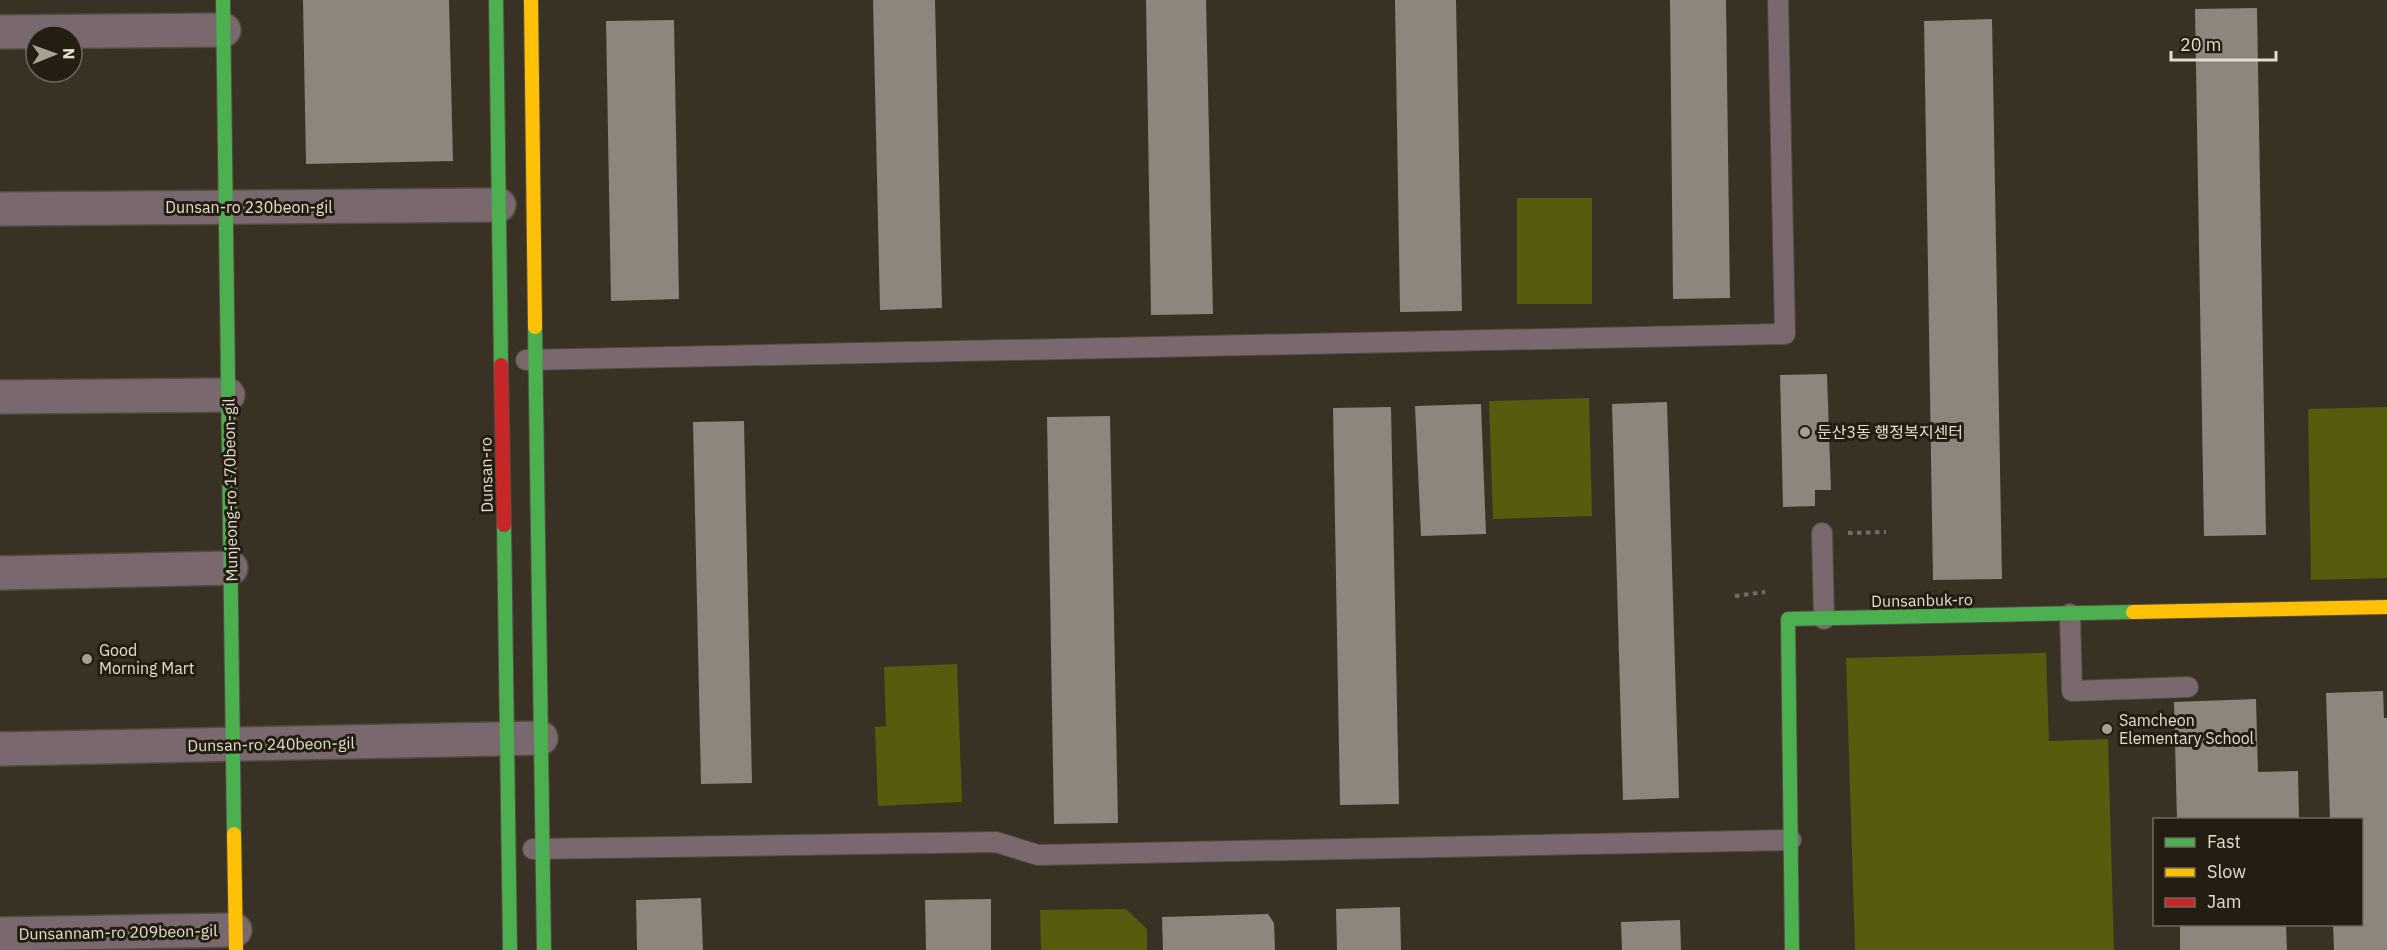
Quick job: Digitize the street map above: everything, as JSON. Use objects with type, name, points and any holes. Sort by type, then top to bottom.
[{"type":"main road","name":"Dunsan-ro","points":[[496,0],[510,950]]},
{"type":"main road","points":[[531,0],[544,950]]},
{"type":"main road","name":"Munjeong-ro 170beon-gil","points":[[223,15],[235,940]]},
{"type":"main road","name":"Dunsanbuk-ro","points":[[1792,950],[1788,619],[2387,606]]},
{"type":"street","name":"Munjeong-ro 170beon-gil","points":[[0,32],[223,15]]},
{"type":"street","name":"Dunsan-ro 230beon-gil","points":[[0,209],[499,205]]},
{"type":"street","points":[[0,397],[228,395]]},
{"type":"street","points":[[0,573],[231,568]]},
{"type":"street","name":"Dunsan-ro 240beon-gil","points":[[0,749],[542,738]]},
{"type":"street","name":"Dunsannam-ro 209beon-gil","points":[[0,934],[235,940]]},
{"type":"lane","points":[[501,360],[1785,334],[1778,0]]},
{"type":"lane","points":[[1822,533],[1824,619]]},
{"type":"lane","points":[[2070,614],[2072,691],[2188,687]]},
{"type":"lane","points":[[508,849],[996,842],[1038,855],[1791,840]]},
{"type":"path","points":[[1822,533],[1886,532]]},
{"type":"shaded area","points":[[1517,198],[1592,198],[1592,304],[1517,304]]},
{"type":"shaded area","points":[[1589,398],[1592,516],[1493,519],[1489,401]]},
{"type":"shaded area","points":[[2387,407],[2387,578],[2311,580],[2308,409]]},
{"type":"shaded area","points":[[2046,653],[2049,741],[2108,739],[2114,950],[1855,950],[1846,658]]},
{"type":"shaded area","points":[[957,664],[962,802],[878,806],[875,727],[886,726],[884,667]]},
{"type":"shaded area","points":[[1126,909],[1147,929],[1147,950],[1041,950],[1040,910]]},
{"type":"building","points":[[303,0],[449,0],[453,161],[306,164]]},
{"type":"building","points":[[873,0],[935,0],[942,308],[880,310]]},
{"type":"building","points":[[1146,0],[1206,0],[1213,314],[1151,315]]},
{"type":"building","points":[[1395,0],[1456,0],[1462,311],[1400,312]]},
{"type":"building","points":[[1670,0],[1726,0],[1730,298],[1673,299]]},
{"type":"building","points":[[2257,8],[2266,535],[2204,536],[2195,9]]},
{"type":"building","points":[[1992,19],[2002,579],[1933,580],[1924,21]]},
{"type":"building","points":[[674,20],[679,299],[611,301],[606,21]]},
{"type":"building","name":"둔산3동 행정복지센터","points":[[1827,374],[1831,490],[1815,490],[1815,506],[1783,507],[1780,375]]},
{"type":"building","points":[[1667,402],[1679,798],[1623,800],[1612,404]]},
{"type":"building","points":[[1481,404],[1486,534],[1421,536],[1415,406]]},
{"type":"building","points":[[1391,407],[1399,804],[1340,805],[1333,408]]},
{"type":"building","points":[[1110,416],[1118,823],[1054,824],[1047,417]]},
{"type":"building","points":[[744,421],[752,783],[701,784],[693,422]]},
{"type":"building","points":[[2383,691],[2384,718],[2387,718],[2387,950],[2334,950],[2333,926],[2363,926],[2363,818],[2330,818],[2326,693]]},
{"type":"building","points":[[2256,699],[2258,772],[2298,771],[2299,818],[2177,818],[2174,702]]},
{"type":"building","points":[[701,898],[703,950],[637,950],[636,900]]},
{"type":"building","points":[[991,899],[991,950],[926,950],[925,900]]},
{"type":"building","points":[[1400,907],[1401,950],[1337,950],[1336,909]]},
{"type":"building","points":[[1268,914],[1274,923],[1275,950],[1163,950],[1162,917]]},
{"type":"building","points":[[1680,920],[1681,950],[1622,950],[1621,922]]},
{"type":"building","points":[[2180,926],[2286,926],[2287,950],[2180,950]]},
{"type":"traffic: fast","points":[[223,0],[234,834]]},
{"type":"traffic: fast","points":[[496,0],[501,365]]},
{"type":"traffic: fast","points":[[535,327],[544,950]]},
{"type":"traffic: fast","points":[[504,525],[510,950]]},
{"type":"traffic: fast","points":[[1792,950],[1788,619],[2133,612]]},
{"type":"traffic: slow","points":[[531,0],[535,327]]},
{"type":"traffic: slow","points":[[2133,612],[2387,607]]},
{"type":"traffic: slow","points":[[234,834],[236,950]]},
{"type":"traffic: jam","points":[[501,365],[504,525]]},
{"type":"place","name":"둔산3동 행정복지센터","points":[[1805,432]]},
{"type":"place","name":"Good Morning Mart","points":[[87,659]]},
{"type":"place","name":"Samcheon Elementary School","points":[[2107,729]]}]
